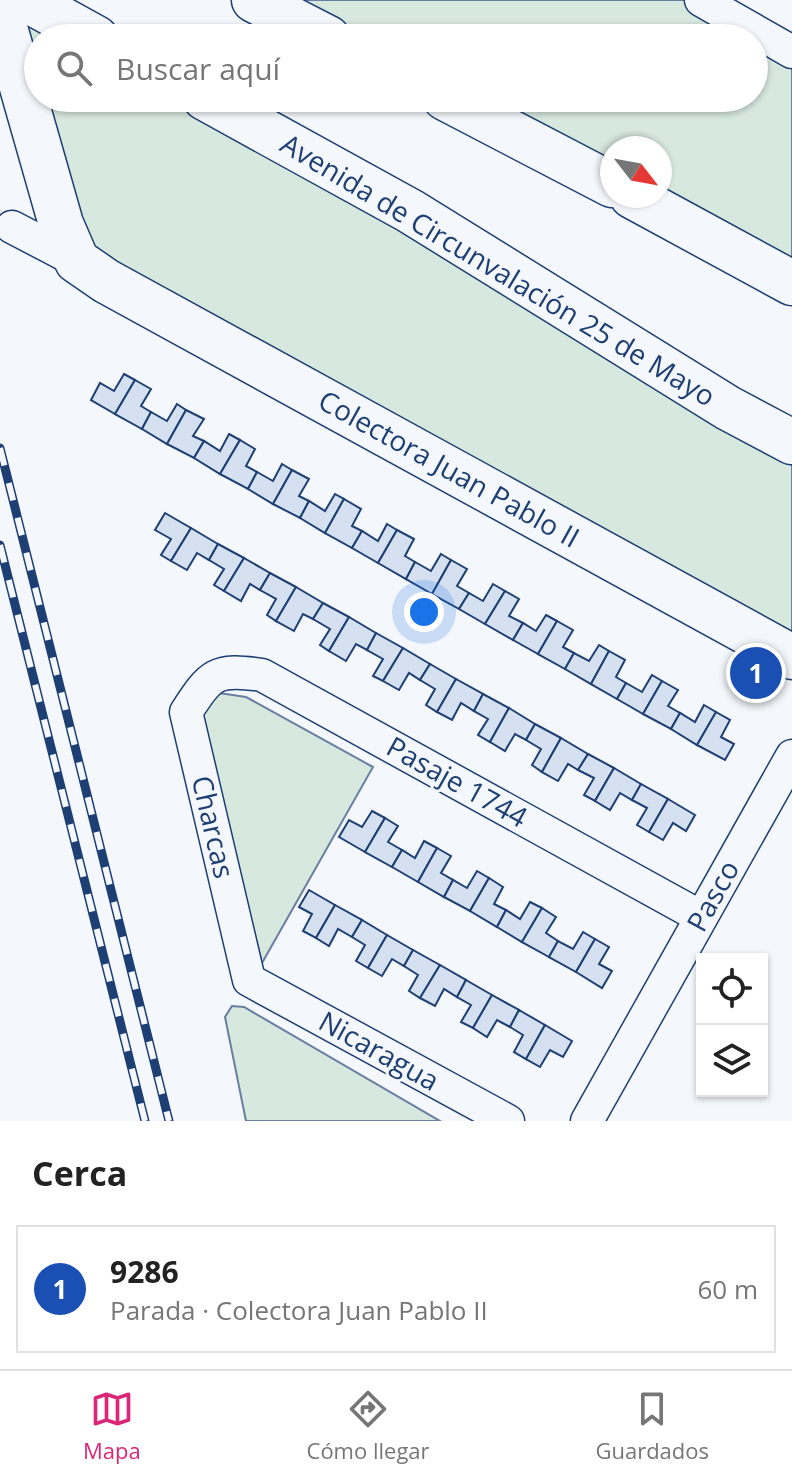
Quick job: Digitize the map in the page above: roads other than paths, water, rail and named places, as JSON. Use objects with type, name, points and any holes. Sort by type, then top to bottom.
[{"type":"main road","points":[[27,0],[71,24]]},
{"type":"main road","points":[[254,0],[301,24]]},
{"type":"main road","points":[[0,10],[24,94]]},
{"type":"main road","points":[[29,112],[61,224],[92,271]]},
{"type":"main road","name":"Avenida de Circunvalación 25 de Mayo","points":[[230,112],[410,211],[728,408],[792,442]]},
{"type":"main road","points":[[472,112],[600,179]]},
{"type":"main road","points":[[655,208],[792,283]]},
{"type":"main road","points":[[719,242],[792,268]]},
{"type":"main road","name":"Colectora Juan Pablo II","points":[[92,271],[792,657]]},
{"type":"main road","points":[[728,408],[792,453]]},
{"type":"street","points":[[701,0],[743,24]]},
{"type":"street","points":[[768,38],[792,52]]},
{"type":"street","name":"Colectora Juan Pablo II","points":[[12,227],[92,271]]},
{"type":"street","name":"Pasaje 1744","points":[[207,680],[233,670],[262,675],[701,917]]},
{"type":"street","name":"Charcas","points":[[207,680],[186,712],[249,980]]},
{"type":"street","name":"Pasco","points":[[587,1121],[792,756]]},
{"type":"street","name":"Nicaragua","points":[[249,980],[508,1121]]},
{"type":"railway","points":[[0,448],[169,1121]]},
{"type":"railway","points":[[0,545],[145,1121]]},
{"type":"place","name":"9286","points":[[756,673]]}]
